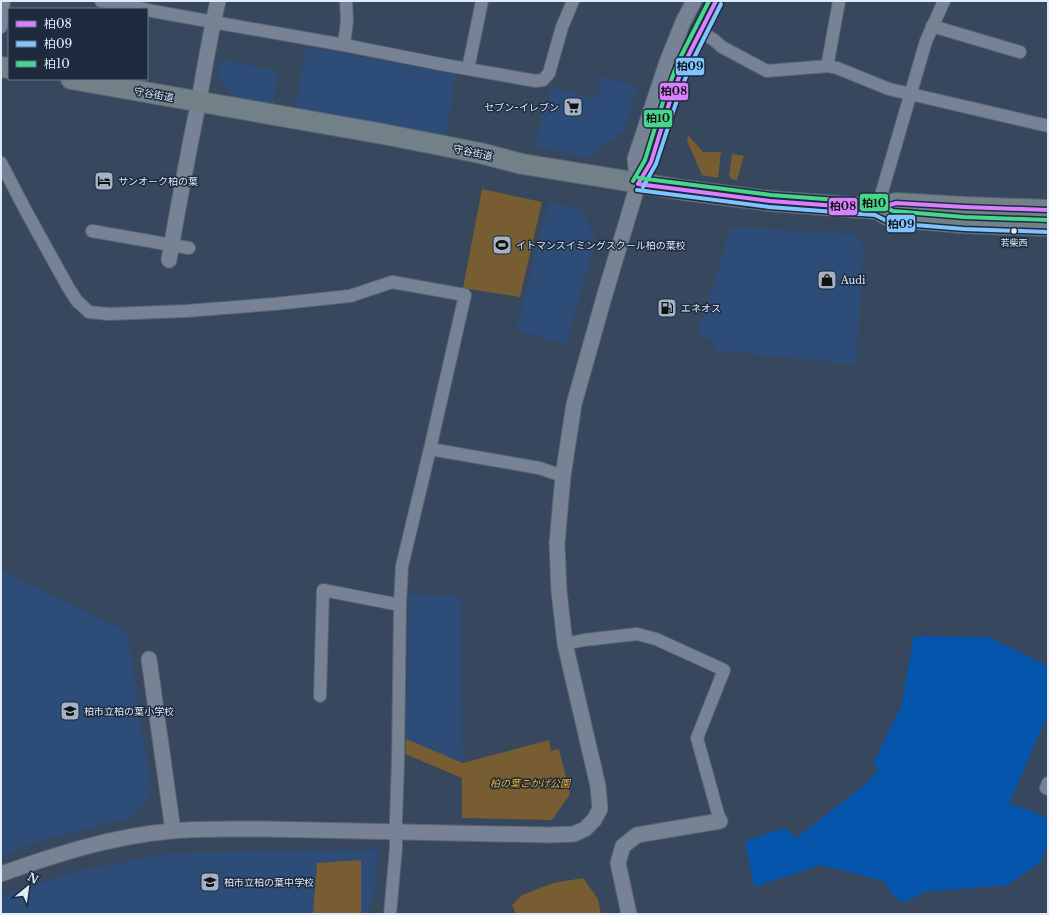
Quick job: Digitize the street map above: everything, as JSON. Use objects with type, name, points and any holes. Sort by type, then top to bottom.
[{"type":"main road","name":"守谷街道","points":[[76,80],[383,134],[480,153],[522,164],[638,184],[770,201],[877,209],[896,203],[1048,210]]},
{"type":"main road","name":"守谷街道","points":[[877,209],[891,217],[964,223],[1048,226]]},
{"type":"street","points":[[1,27],[4,1]]},
{"type":"street","points":[[101,1],[123,3],[142,8]]},
{"type":"street","points":[[170,253],[212,22],[218,1]]},
{"type":"street","points":[[344,45],[347,21],[346,1]]},
{"type":"street","points":[[468,70],[482,1]]},
{"type":"street","points":[[148,9],[344,45],[468,70],[536,81],[543,80],[548,73],[562,27],[573,1]]},
{"type":"street","points":[[638,184],[635,159],[667,62],[683,22],[694,1]]},
{"type":"street","points":[[1,874],[78,848],[127,837],[173,831],[223,829],[550,835],[574,834],[585,829],[594,820],[600,809],[598,786],[565,644],[559,591],[557,544],[563,476],[574,404],[638,184],[651,162],[684,64],[716,1]]},
{"type":"street","points":[[828,62],[839,1]]},
{"type":"street","points":[[877,209],[926,41],[944,1]]},
{"type":"street","points":[[932,26],[1020,52]]},
{"type":"street","points":[[700,32],[714,40],[722,47],[767,71],[828,66],[837,68],[889,89],[1048,126]]},
{"type":"street","points":[[1,163],[68,287],[77,301],[90,312],[109,314],[186,311],[288,303],[350,296],[392,282],[465,295],[402,566],[396,848],[390,914]]},
{"type":"street","points":[[92,231],[170,253],[189,248]]},
{"type":"street","points":[[430,449],[539,468],[563,476]]},
{"type":"street","points":[[320,696],[323,590],[400,605]]},
{"type":"street","points":[[565,644],[584,640],[637,634],[656,639],[724,670],[697,738],[720,822],[637,835],[623,846],[618,863],[629,914]]},
{"type":"street","points":[[149,659],[173,831]]},
{"type":"street","points":[[1048,783],[1046,788],[1048,789]]},
{"type":"shaded area","points":[[306,47],[456,74],[446,136],[295,110]]},
{"type":"shaded area","points":[[220,59],[277,71],[273,105],[234,98],[217,75]]},
{"type":"shaded area","points":[[601,76],[637,87],[624,131],[588,158],[534,146],[551,88],[597,99]]},
{"type":"shaded area","points":[[549,202],[581,209],[596,240],[566,344],[516,330]]},
{"type":"shaded area","points":[[731,227],[853,234],[864,246],[856,365],[716,350],[711,339],[697,336]]},
{"type":"shaded area","name":"柏市立柏の葉小学校","points":[[1,570],[127,631],[152,791],[133,817],[34,843],[1,856]]},
{"type":"shaded area","points":[[409,594],[461,597],[463,763],[406,739]]},
{"type":"shaded area","name":"柏市立柏の葉中学校","points":[[379,850],[374,894],[367,914],[1,914],[1,896],[78,871],[164,854],[259,851]]},
{"type":"green space","points":[[688,135],[703,152],[721,152],[718,178],[702,175],[687,141]]},
{"type":"green space","points":[[732,154],[744,156],[737,180],[731,179],[729,175]]},
{"type":"green space","name":"イトマンスイミングスクール柏の葉校","points":[[482,189],[542,202],[520,297],[463,288]]},
{"type":"green space","name":"柏の葉こかげ公園","points":[[406,739],[463,763],[549,740],[551,751],[559,749],[570,794],[552,820],[462,818],[462,778],[405,754]]},
{"type":"green space","points":[[361,860],[361,914],[313,914],[317,863]]},
{"type":"green space","points":[[583,878],[598,899],[601,914],[516,914],[512,905],[522,895],[553,883]]},
{"type":"water","points":[[914,636],[988,637],[1048,666],[1048,713],[1009,804],[1027,809],[1048,819],[1048,842],[1041,862],[1008,885],[924,892],[906,902],[895,898],[884,881],[821,865],[754,887],[745,841],[785,828],[796,838],[866,784],[878,770],[874,762],[901,706]]},
{"type":"transit line","name":"柏10","points":[[633,181],[645,160],[663,102],[678,62],[709,1]]},
{"type":"transit line","name":"柏08","points":[[638,184],[651,162],[669,104],[684,64],[716,1]]},
{"type":"transit line","name":"柏09","points":[[643,187],[656,164],[690,66],[721,4]]},
{"type":"transit line","name":"柏10","points":[[639,178],[771,195],[878,203],[893,211],[964,217],[1048,220]]},
{"type":"transit line","name":"柏08","points":[[638,184],[770,201],[877,209],[896,203],[1048,210]]},
{"type":"transit line","name":"柏09","points":[[637,190],[769,207],[875,215],[891,223],[964,229],[1048,232]]},
{"type":"place","name":"セブン-イレブン","points":[[573,107]]},
{"type":"place","name":"サンオーク柏の葉","points":[[104,181]]},
{"type":"place","name":"若柴西","points":[[1014,231]]},
{"type":"place","name":"イトマンスイミングスクール柏の葉校","points":[[502,245]]},
{"type":"place","name":"Audi","points":[[827,280]]},
{"type":"place","name":"エネオス","points":[[667,308]]},
{"type":"place","name":"柏市立柏の葉小学校","points":[[70,711]]},
{"type":"place","name":"柏市立柏の葉中学校","points":[[210,882]]}]
